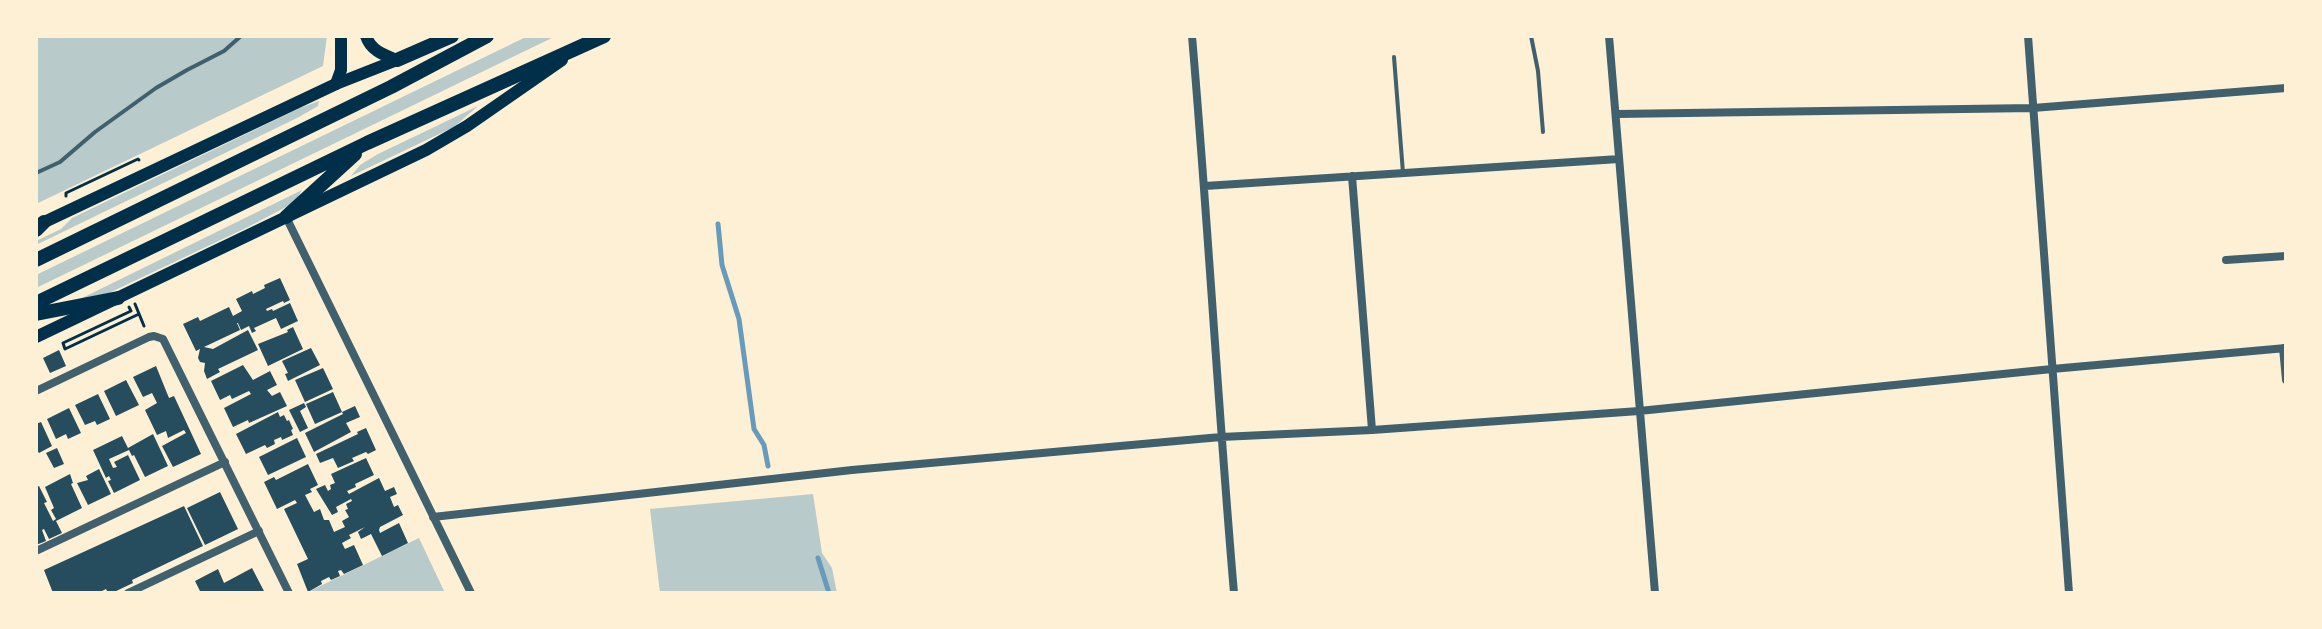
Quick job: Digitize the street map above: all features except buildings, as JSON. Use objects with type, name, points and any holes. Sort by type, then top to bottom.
[{"type":"highway","points":[[397,60],[452,36]]},
{"type":"highway","points":[[36,260],[391,87],[487,36]]},
{"type":"highway","points":[[36,303],[367,143],[604,36]]},
{"type":"highway","points":[[286,217],[367,143]]},
{"type":"highway","points":[[36,314],[118,298]]},
{"type":"main road","points":[[336,84],[341,70],[341,36]]},
{"type":"main road","points":[[366,36],[378,53],[397,60]]},
{"type":"main road","points":[[36,337],[426,150],[467,126],[578,49]]},
{"type":"main road","points":[[39,226],[336,84],[397,60]]},
{"type":"street","points":[[1192,36],[1234,593]]},
{"type":"street","points":[[1609,36],[1655,593]]},
{"type":"street","points":[[2028,36],[2069,593]]},
{"type":"street","points":[[1617,114],[2033,108],[2286,88]]},
{"type":"street","points":[[1205,186],[1619,159]]},
{"type":"street","points":[[1352,176],[1372,430]]},
{"type":"street","points":[[286,217],[471,593]]},
{"type":"street","points":[[2226,260],[2286,256]]},
{"type":"street","points":[[36,391],[149,337],[163,339],[289,593]]},
{"type":"street","points":[[433,517],[852,470],[1221,437],[1639,411],[2285,348],[2286,380]]},
{"type":"street","points":[[36,551],[225,462]]},
{"type":"street","points":[[128,593],[259,531]]},
{"type":"lane","points":[[36,173],[60,162],[156,88],[224,51],[241,36]]},
{"type":"lane","points":[[1531,36],[1538,71],[1543,132]]},
{"type":"lane","points":[[1394,57],[1403,173]]},
{"type":"path","points":[[131,311],[63,343],[65,349],[139,314]]},
{"type":"shaded area","points":[[36,36],[327,36],[323,66],[36,204]]},
{"type":"shaded area","points":[[528,36],[556,36],[36,288],[36,275]]},
{"type":"shaded area","points":[[319,101],[318,106],[299,117],[36,245],[36,241],[61,229],[72,218]]},
{"type":"shaded area","points":[[478,106],[454,127],[351,176],[360,165],[378,154]]},
{"type":"shaded area","points":[[302,190],[288,206],[248,227],[109,293],[80,299]]},
{"type":"shaded area","points":[[813,494],[822,553],[832,568],[837,593],[660,593],[650,509]]},
{"type":"shaded area","points":[[419,538],[445,593],[308,592]]},
{"type":"waterway","points":[[718,224],[722,265],[739,319],[754,429],[764,445],[768,466]]},
{"type":"waterway","points":[[818,558],[829,593]]}]
